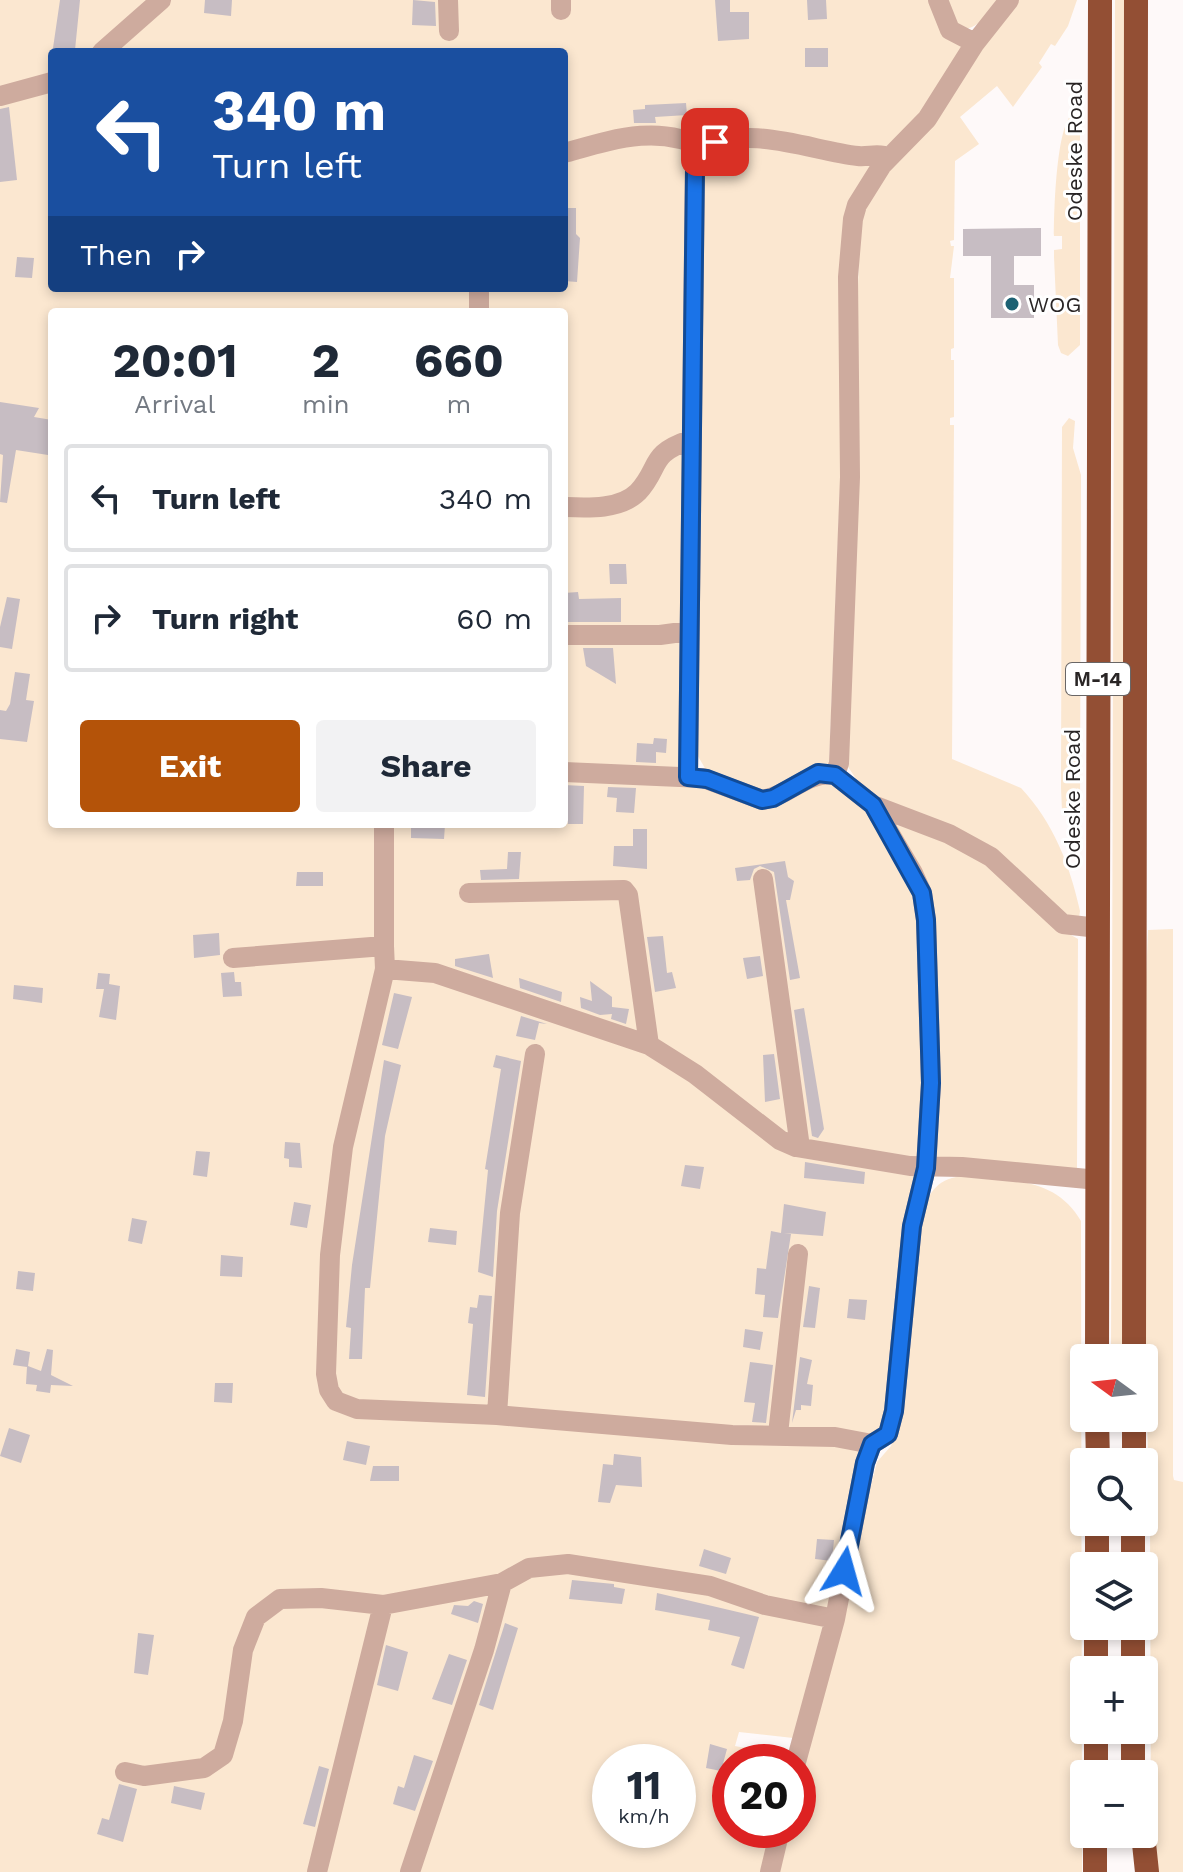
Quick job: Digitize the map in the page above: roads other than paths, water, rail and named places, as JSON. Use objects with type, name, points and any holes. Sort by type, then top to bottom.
[{"type":"highway","name":"Odeske Road","points":[[1097,1344],[1100,0]]},
{"type":"highway","name":"М-14","points":[[1134,1344],[1136,0]]},
{"type":"highway","points":[[1095,1848],[1095,1872]]},
{"type":"highway","points":[[1132,1848],[1132,1872]]},
{"type":"highway","points":[[1144,1848],[1147,1872]]},
{"type":"lane","points":[[107,48],[161,0]]},
{"type":"lane","points":[[448,0],[449,31]]},
{"type":"lane","points":[[938,0],[950,30],[975,43]]},
{"type":"lane","points":[[835,775],[839,763],[849,522],[850,249],[857,205],[888,157],[927,119],[975,43],[1009,0]]},
{"type":"lane","points":[[0,96],[48,83]]},
{"type":"lane","points":[[568,152],[653,134],[674,136],[705,149]]},
{"type":"lane","points":[[688,777],[695,168],[705,149],[715,142],[747,139],[862,157],[883,154],[888,157]]},
{"type":"lane","points":[[568,507],[623,501],[637,492],[659,456],[674,445],[690,440]]},
{"type":"lane","points":[[568,635],[660,635],[689,631]]},
{"type":"lane","points":[[568,772],[707,779],[762,800],[773,798],[818,773],[835,775],[873,805],[949,834],[991,857],[1063,924],[1098,928]]},
{"type":"lane","points":[[384,828],[385,969],[343,1147],[335,1199],[325,1343],[329,1390],[336,1401],[357,1409],[497,1415],[732,1435],[835,1437],[872,1444],[888,1434],[894,1411],[912,1226],[926,1168],[931,1083],[926,920],[922,893],[873,805]]},
{"type":"lane","points":[[763,879],[799,1140],[796,1147]]},
{"type":"lane","points":[[469,893],[624,890],[628,895],[649,1045]]},
{"type":"lane","points":[[233,958],[384,946]]},
{"type":"lane","points":[[385,969],[435,973],[649,1045],[695,1074],[780,1140],[796,1147],[926,1168],[962,1167],[1098,1180]]},
{"type":"lane","points":[[497,1415],[510,1213],[535,1054]]},
{"type":"lane","points":[[778,1434],[798,1254]]},
{"type":"lane","points":[[801,1744],[835,1619],[850,1529],[872,1444]]},
{"type":"lane","points":[[125,1772],[144,1776],[204,1768],[223,1755],[233,1721],[243,1650],[256,1617],[280,1599],[321,1598],[383,1605],[502,1583],[529,1568],[543,1565],[594,1567],[710,1586],[765,1605],[835,1619]]},
{"type":"lane","points":[[410,1872],[484,1650],[502,1583]]},
{"type":"lane","points":[[317,1872],[383,1605]]},
{"type":"lane","points":[[770,1872],[776,1848]]},
{"type":"place","name":"WOG","points":[[1012,304]]}]
